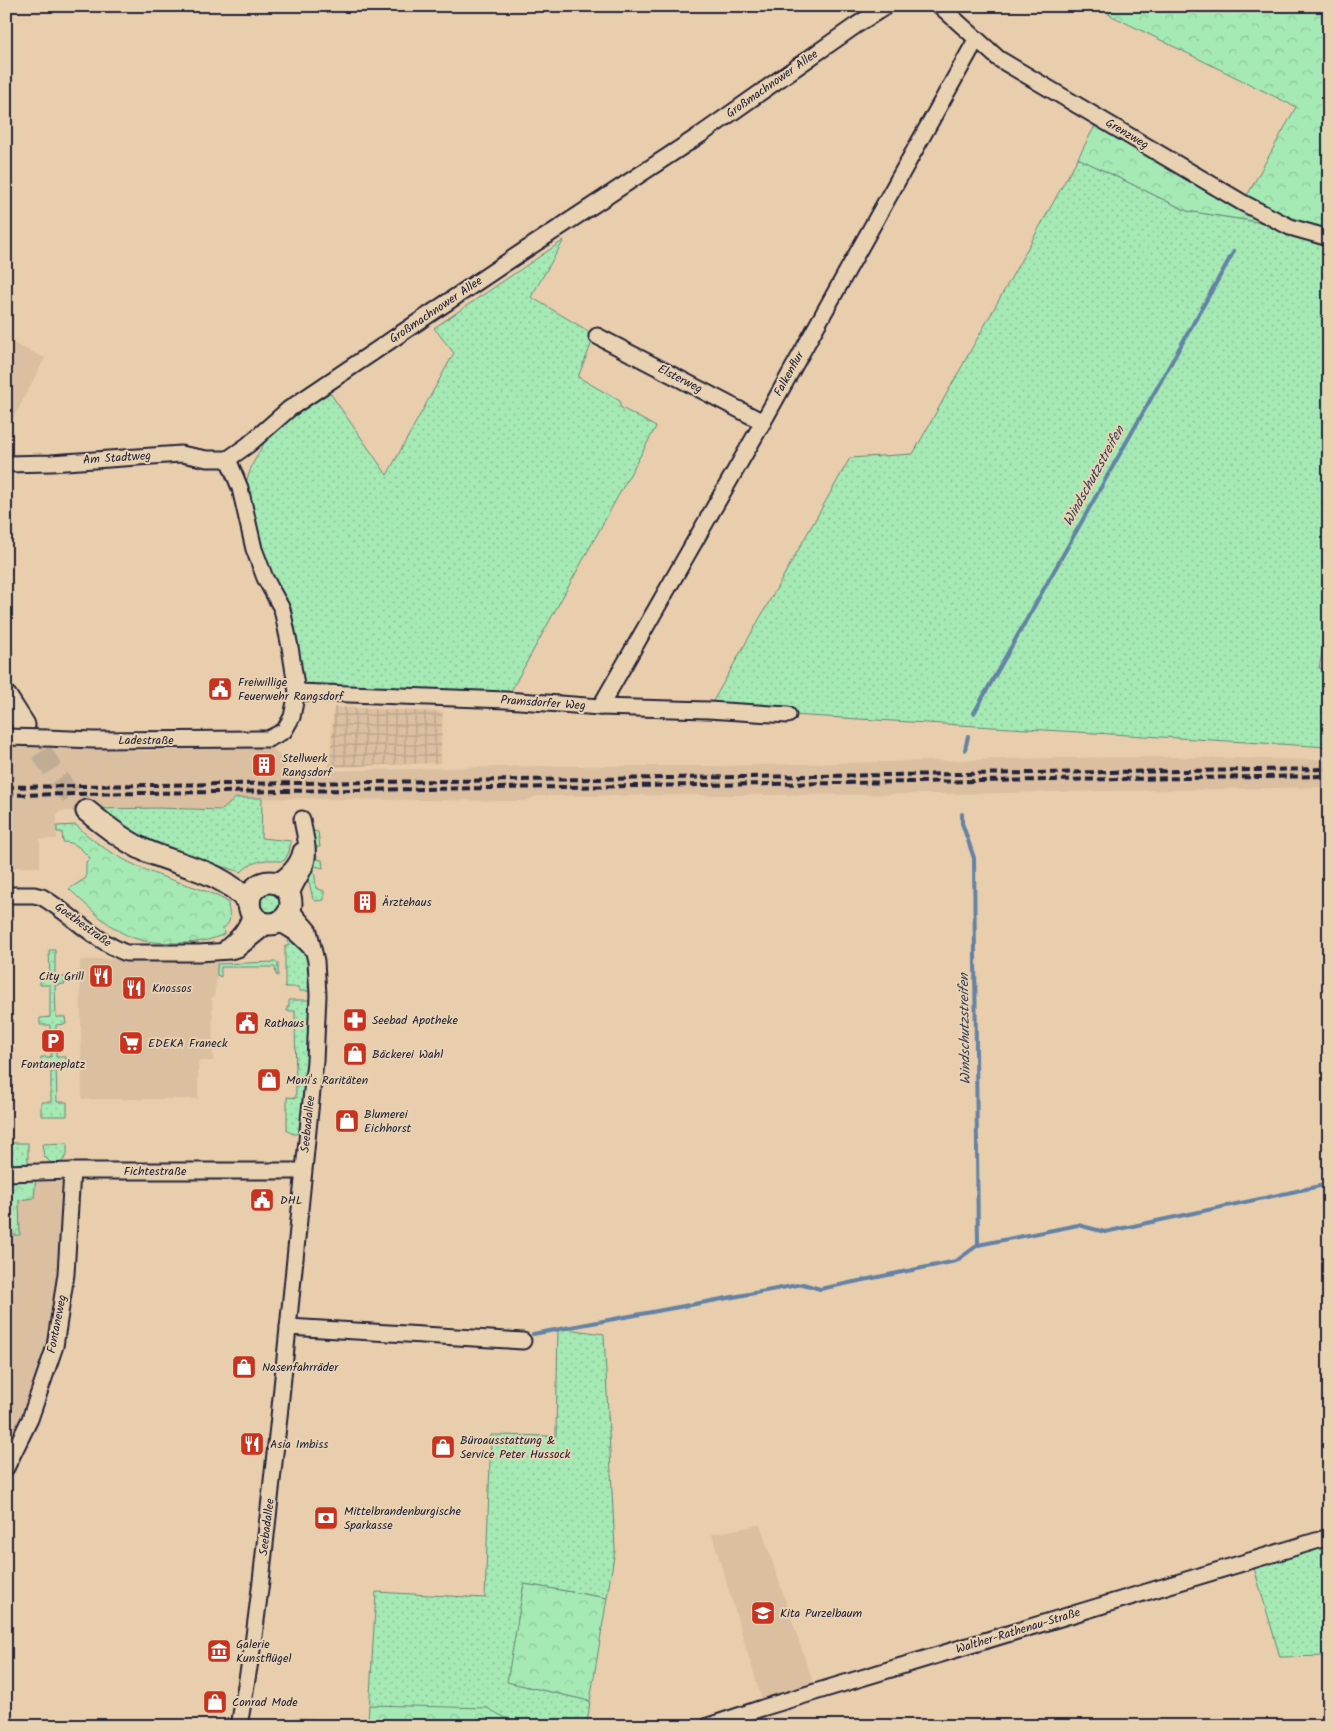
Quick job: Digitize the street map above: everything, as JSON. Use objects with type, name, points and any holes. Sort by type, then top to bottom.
[{"type":"street","name":"Großmachnower Allee","points":[[228,458],[248,445],[290,409],[510,260],[703,133],[886,6]]},
{"type":"street","name":"Grenzweg","points":[[940,6],[999,59],[1243,203],[1290,227],[1329,238]]},
{"type":"street","name":"Falkenflur","points":[[600,707],[763,422],[976,40]]},
{"type":"street","name":"Elsterweg","points":[[597,336],[763,422]]},
{"type":"street","name":"Am Stadtweg","points":[[6,464],[51,463],[181,454],[207,459],[228,458]]},
{"type":"street","points":[[228,458],[240,488],[254,549],[265,578],[282,609],[297,692]]},
{"type":"street","name":"Pramsdorfer Weg","points":[[297,692],[506,700],[600,707],[708,710],[788,715]]},
{"type":"street","name":"Ladestraße","points":[[6,737],[94,740],[268,739],[284,731],[292,717],[297,692]]},
{"type":"street","points":[[6,697],[24,725]]},
{"type":"street","points":[[88,811],[125,840],[161,857],[212,874],[231,875],[270,904],[293,887],[307,862],[307,848],[303,826]]},
{"type":"street","name":"Goethestraße","points":[[6,895],[34,895],[42,897],[104,942],[126,953],[220,952],[244,930],[249,920],[270,904]]},
{"type":"street","name":"Seebadallee","points":[[239,1726],[254,1634],[288,1327],[315,1060],[318,995],[316,961],[313,951],[296,932],[285,926],[270,904]]},
{"type":"street","name":"Fichtestraße","points":[[6,1173],[72,1171],[303,1171]]},
{"type":"street","name":"Fontaneweg","points":[[6,1468],[30,1419],[55,1346],[66,1274],[72,1171]]},
{"type":"street","points":[[288,1327],[523,1340]]},
{"type":"street","name":"Walther-Rathenau-Straße","points":[[708,1726],[1329,1537]]},
{"type":"shaded area","points":[[6,340],[45,358],[6,432]]},
{"type":"shaded area","points":[[334,707],[443,712],[440,763],[329,767]]},
{"type":"shaded area","points":[[6,744],[144,751],[270,746],[282,758],[287,772],[536,766],[719,766],[1052,758],[1168,757],[1329,760],[1329,787],[941,794],[536,796],[526,801],[236,798],[222,810],[157,808],[61,811],[57,815],[57,839],[40,839],[40,867],[6,867]]},
{"type":"shaded area","points":[[217,957],[217,975],[214,997],[212,997],[213,1061],[198,1061],[198,1099],[82,1099],[80,960]]},
{"type":"shaded area","points":[[63,1181],[60,1248],[54,1304],[43,1355],[24,1414],[6,1449],[6,1183]]},
{"type":"shaded area","name":"Kita Purzelbaum","points":[[760,1525],[816,1692],[764,1707],[712,1534]]},
{"type":"green space","points":[[1119,6],[1329,6],[1329,238],[1290,227],[1187,211],[1078,158],[1099,118],[1243,203],[1296,107],[1108,14]]},
{"type":"green space","points":[[1078,158],[1187,211],[1290,227],[1329,238],[1329,621],[1319,668],[1329,670],[1329,747],[708,710],[850,458],[913,454]]},
{"type":"green space","points":[[564,240],[531,297],[595,335],[578,377],[620,401],[620,407],[656,427],[506,700],[297,692],[290,647],[265,578],[244,488],[252,465],[266,440],[283,423],[330,393],[387,475],[454,353],[434,328]]},
{"type":"green space","points":[[236,798],[262,798],[261,838],[291,841],[285,860],[260,861],[251,864],[241,872],[202,861],[146,841],[98,809],[222,810]]},
{"type":"green space","points":[[76,825],[107,850],[130,863],[205,891],[228,902],[230,916],[228,923],[223,928],[224,934],[212,939],[175,943],[151,942],[128,936],[118,931],[69,889],[86,878],[86,862],[90,858],[75,845],[63,842],[62,832],[57,832],[57,826]]},
{"type":"green space","points":[[312,832],[318,832],[320,847],[316,847],[317,859],[322,860],[323,868],[314,866],[316,888],[324,891],[324,900],[315,901],[309,882],[305,877]]},
{"type":"green space","points":[[270,892],[280,899],[281,903],[274,913],[270,914],[260,907],[259,903],[266,893]]},
{"type":"green space","points":[[292,939],[303,951],[308,962],[312,991],[300,991],[298,987],[285,987],[285,946],[289,945],[288,941]]},
{"type":"green space","points":[[49,950],[55,950],[55,977],[65,977],[65,984],[55,985],[56,1017],[65,1017],[66,1024],[56,1025],[56,1057],[66,1057],[66,1064],[56,1065],[57,1102],[67,1102],[67,1116],[41,1116],[41,1102],[51,1102],[51,1065],[41,1065],[41,1057],[51,1057],[50,1025],[40,1025],[40,1018],[50,1017],[50,985],[40,985],[40,978],[50,977]]},
{"type":"green space","points":[[278,963],[278,976],[276,975],[275,967],[221,967],[221,977],[217,975],[217,964]]},
{"type":"green space","points":[[289,1000],[309,1000],[312,1005],[302,1132],[296,1134],[292,1134],[287,1130],[287,1097],[296,1098],[295,1011],[287,1011]]},
{"type":"green space","points":[[6,1143],[28,1143],[28,1169],[6,1169]]},
{"type":"green space","points":[[67,1143],[67,1155],[61,1163],[51,1163],[44,1156],[42,1144]]},
{"type":"green space","points":[[6,1173],[36,1175],[34,1198],[19,1200],[20,1235],[6,1235]]},
{"type":"green space","points":[[558,1328],[604,1334],[615,1550],[607,1598],[524,1584],[508,1682],[590,1701],[587,1726],[497,1726],[369,1712],[376,1592],[485,1598],[491,1435],[556,1436]]},
{"type":"green space","points":[[1329,1537],[1329,1656],[1280,1657],[1252,1561]]},
{"type":"green space","points":[[524,1584],[607,1598],[590,1701],[507,1682]]},
{"type":"green space","points":[[369,1705],[487,1708],[520,1726],[295,1726],[296,1718],[368,1723]]},
{"type":"waterway","name":"Windschutzstreifen","points":[[974,713],[1234,251]]},
{"type":"waterway","name":"Windschutzstreifen","points":[[965,750],[968,736]]},
{"type":"waterway","name":"Windschutzstreifen","points":[[962,814],[962,823],[974,858],[978,1245]]},
{"type":"waterway","points":[[533,1334],[803,1284],[820,1289],[956,1261],[978,1245],[1078,1225],[1105,1232],[1329,1184]]},
{"type":"tunnel","points":[[24,725],[64,787],[87,811]]},
{"type":"railway","points":[[6,787],[1329,769]]},
{"type":"railway","points":[[6,795],[1329,776]]},
{"type":"place","name":"Freiwillige Feuerwehr Rangsdorf","points":[[220,689]]},
{"type":"place","name":"Stellwerk Rangsdorf","points":[[264,765]]},
{"type":"place","name":"Ärztehaus","points":[[365,902]]},
{"type":"place","name":"City Grill","points":[[101,976]]},
{"type":"place","name":"Knossos","points":[[134,988]]},
{"type":"place","name":"Seebad Apotheke","points":[[355,1020]]},
{"type":"place","name":"Rathaus","points":[[247,1023]]},
{"type":"place","name":"Fontaneplatz","points":[[53,1041]]},
{"type":"place","name":"EDEKA Franeck","points":[[131,1043]]},
{"type":"place","name":"Bäckerei Wahl","points":[[355,1054]]},
{"type":"place","name":"Moni's Raritäten","points":[[269,1080]]},
{"type":"place","name":"Blumerei Eichhorst","points":[[347,1121]]},
{"type":"place","name":"DHL","points":[[262,1200]]},
{"type":"place","name":"Nasenfahrräder","points":[[244,1367]]},
{"type":"place","name":"Asia Imbiss","points":[[252,1444]]},
{"type":"place","name":"Büroausstattung & Service Peter Hussock","points":[[443,1447]]},
{"type":"place","name":"Mittelbrandenburgische Sparkasse","points":[[326,1518]]},
{"type":"place","name":"Kita Purzelbaum","points":[[763,1613]]},
{"type":"place","name":"Galerie Kunstflügel","points":[[219,1651]]},
{"type":"place","name":"Conrad Mode","points":[[215,1702]]}]
